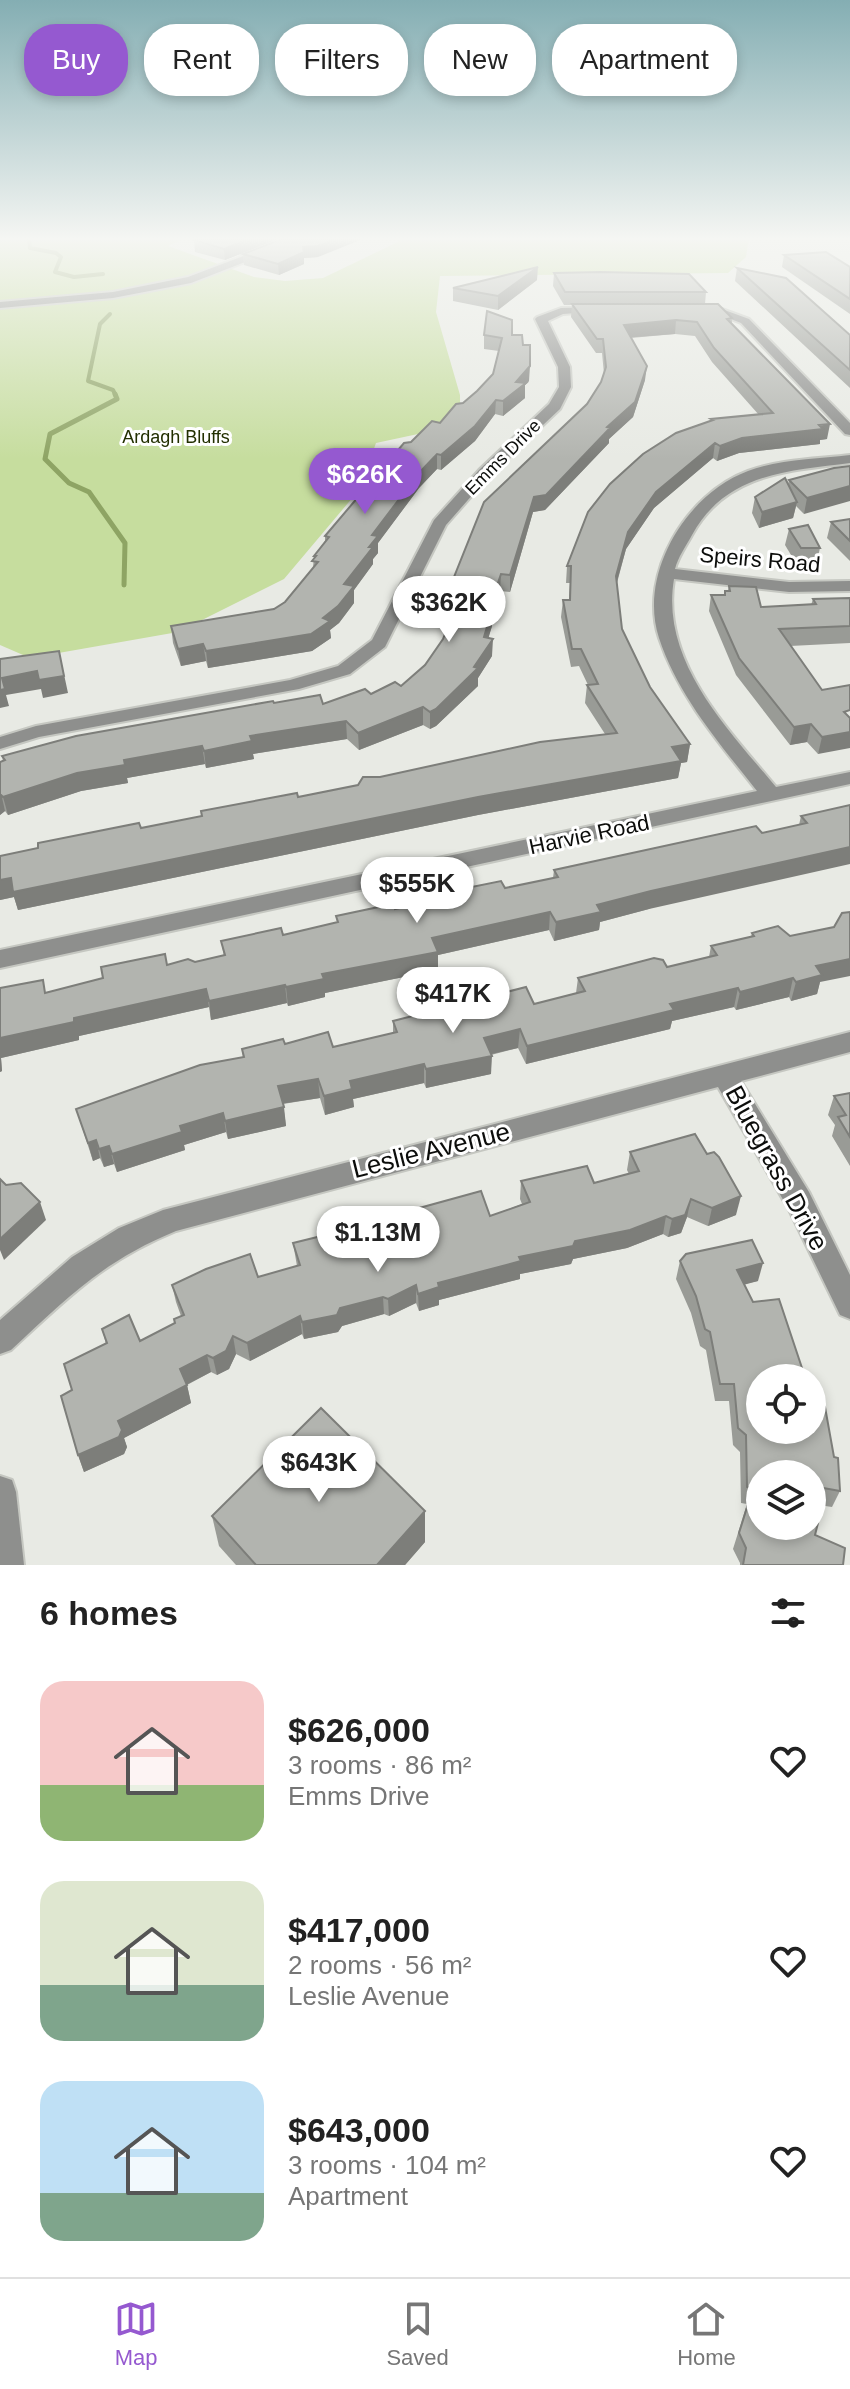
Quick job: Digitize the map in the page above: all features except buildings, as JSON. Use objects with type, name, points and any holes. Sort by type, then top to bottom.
[{"type":"street","name":"Emms Drive","points":[[0,743],[36,732],[293,685],[344,670],[379,643],[439,523],[484,473],[555,406],[565,387],[564,367],[541,319],[558,312]]},
{"type":"street","points":[[722,312],[745,321],[850,431]]},
{"type":"street","points":[[772,796],[708,713],[676,662],[661,617],[666,573],[680,538],[727,486],[756,473],[850,459]]},
{"type":"street","name":"Speirs Road","points":[[666,573],[789,587],[850,586]]},
{"type":"street","name":"Harvie Road","points":[[0,959],[850,778]]},
{"type":"street","name":"Leslie Avenue","points":[[0,1340],[82,1266],[129,1237],[173,1219],[850,1042]]},
{"type":"street","name":"Bluegrass Drive","points":[[725,1076],[799,1201],[850,1305]]},
{"type":"street","points":[[0,1492],[7,1565]]},
{"type":"green space","name":"Ardagh Bluffs","points":[[0,312],[436,312],[460,395],[460,425],[376,443],[359,490],[284,579],[178,632],[30,658],[0,645]]},
{"type":"waterway","points":[[110,314],[100,324],[88,381],[113,390],[115,394]]},
{"type":"waterway","points":[[115,394],[117,399],[50,434],[45,459],[69,483],[89,492],[125,543],[124,585]]}]
